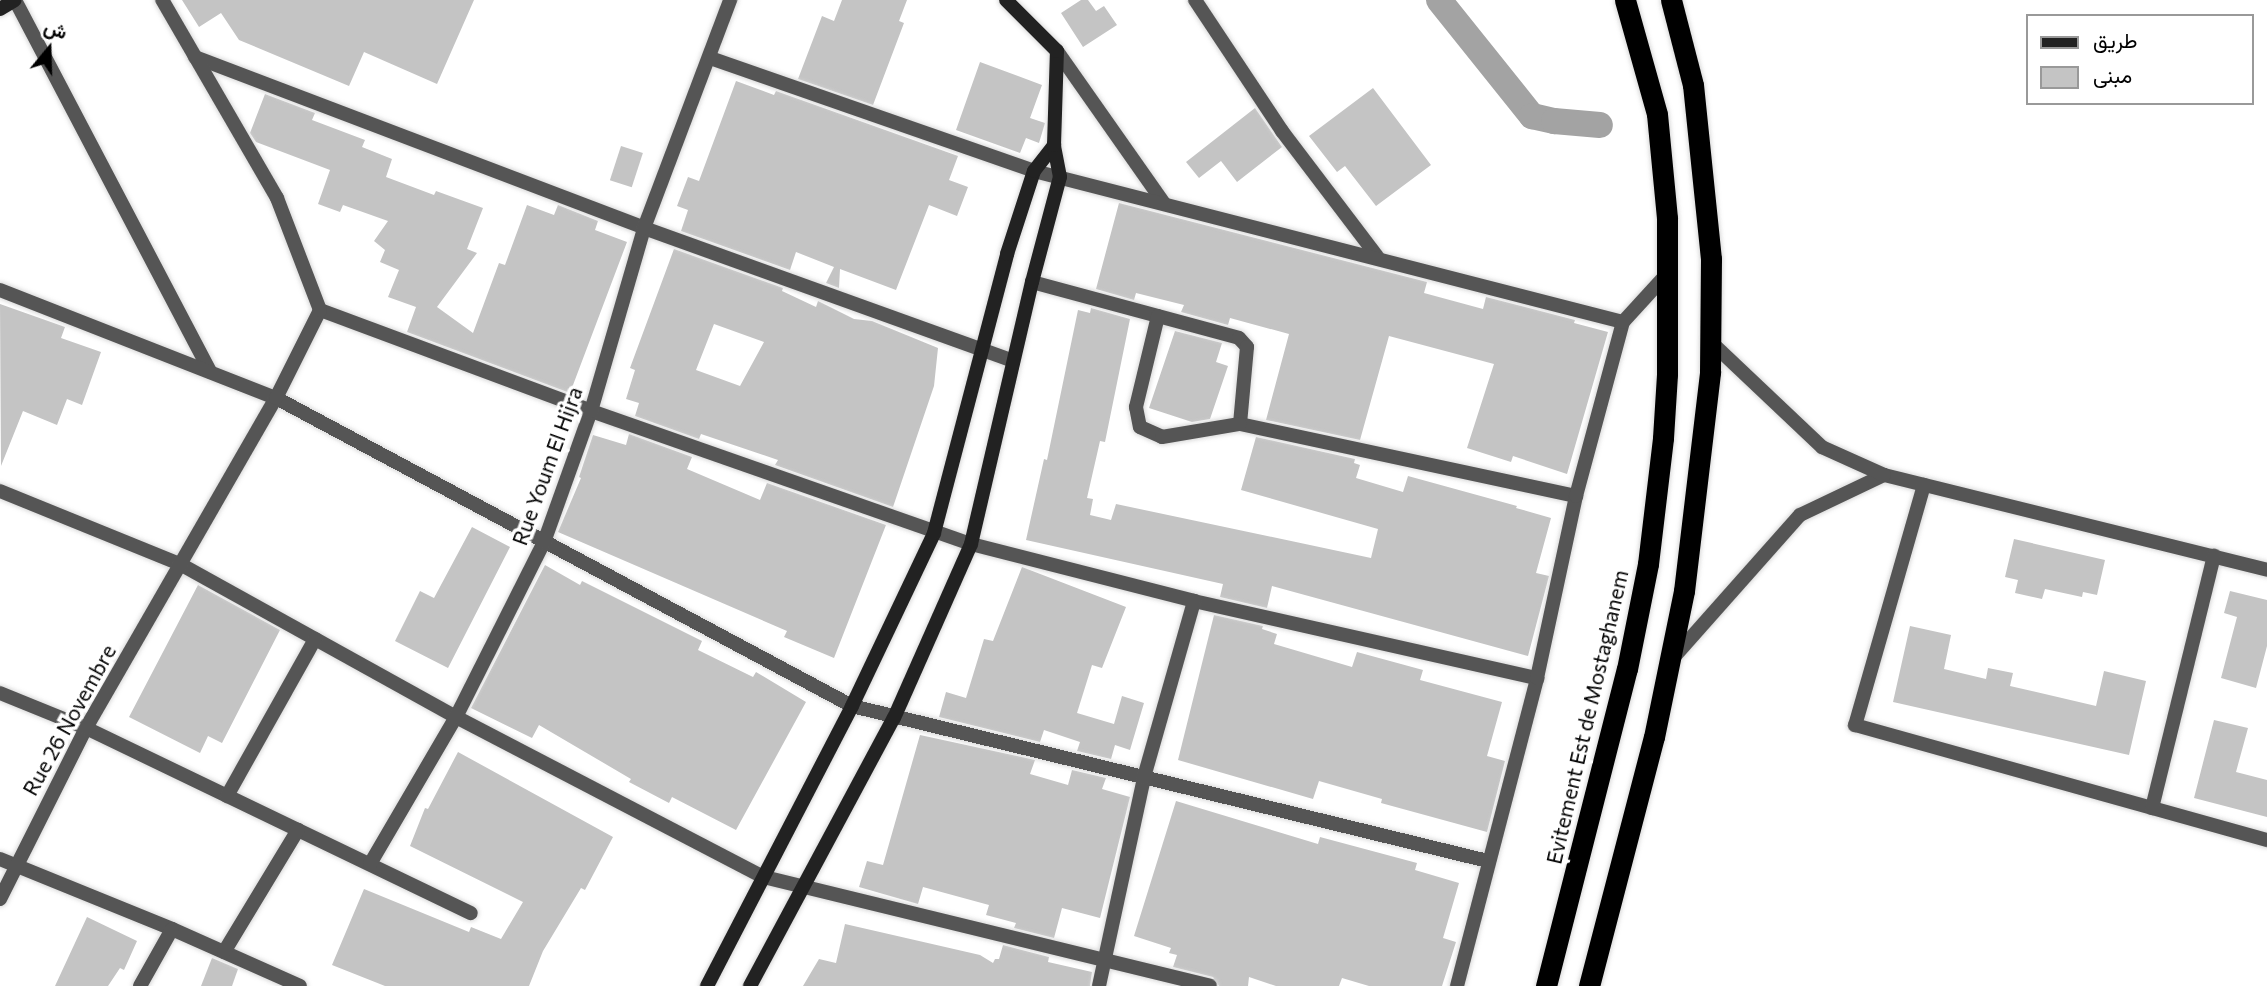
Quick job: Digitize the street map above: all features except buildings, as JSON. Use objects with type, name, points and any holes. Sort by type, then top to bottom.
[{"type":"highway","name":"Evitement Est de Mostaghanem","points":[[1546,986],[1627,669],[1648,564],[1668,374],[1667,218],[1657,114],[1625,0]]},
{"type":"highway","points":[[1589,986],[1654,737],[1684,591],[1699,481],[1710,341],[1711,259],[1693,85],[1671,0]]},
{"type":"street","points":[[0,9],[15,0],[210,372]]},
{"type":"street","points":[[162,0],[277,198],[320,310],[591,411],[934,533],[1194,601],[1537,678]]},
{"type":"street","name":"Rue Youm El Hijra","points":[[370,864],[456,717],[544,542],[591,411],[645,228],[730,0]]},
{"type":"street","points":[[1006,0],[1057,51],[1164,203]]},
{"type":"street","points":[[1195,0],[1282,131],[1377,256]]},
{"type":"street","points":[[750,986],[894,718],[971,544],[1031,282],[1060,177],[1054,145],[1057,51]]},
{"type":"street","points":[[195,57],[645,228],[1013,361]]},
{"type":"street","points":[[710,58],[1034,171],[1377,256],[1623,322]]},
{"type":"street","points":[[707,986],[852,706],[934,533],[980,351],[1034,171],[1054,145]]},
{"type":"street","points":[[1457,986],[1537,678],[1576,496],[1623,322],[1667,274]]},
{"type":"street","points":[[1031,282],[1239,338],[1247,347],[1240,424]]},
{"type":"street","points":[[0,290],[276,398],[852,706],[1488,860]]},
{"type":"street","name":"Rue 26 Novembre","points":[[0,899],[86,728],[276,398],[320,310]]},
{"type":"street","points":[[1158,316],[1136,407],[1140,427],[1162,437],[1240,424],[1576,496]]},
{"type":"street","points":[[1710,341],[1822,447],[1884,475],[2267,570]]},
{"type":"street","points":[[1670,662],[1800,515],[1884,475]]},
{"type":"street","points":[[1924,485],[1855,725],[2267,840]]},
{"type":"street","points":[[0,491],[180,564],[456,717],[764,877],[1210,986]]},
{"type":"street","points":[[2152,808],[2214,556]]},
{"type":"street","points":[[1099,986],[1144,777],[1194,601]]},
{"type":"street","points":[[227,796],[315,639]]},
{"type":"street","points":[[0,694],[86,728],[471,913]]},
{"type":"street","points":[[224,952],[298,830]]},
{"type":"street","points":[[0,859],[172,929],[300,986]]},
{"type":"street","points":[[140,986],[172,929]]},
{"type":"waterway","points":[[1439,0],[1532,116],[1600,125]]}]
